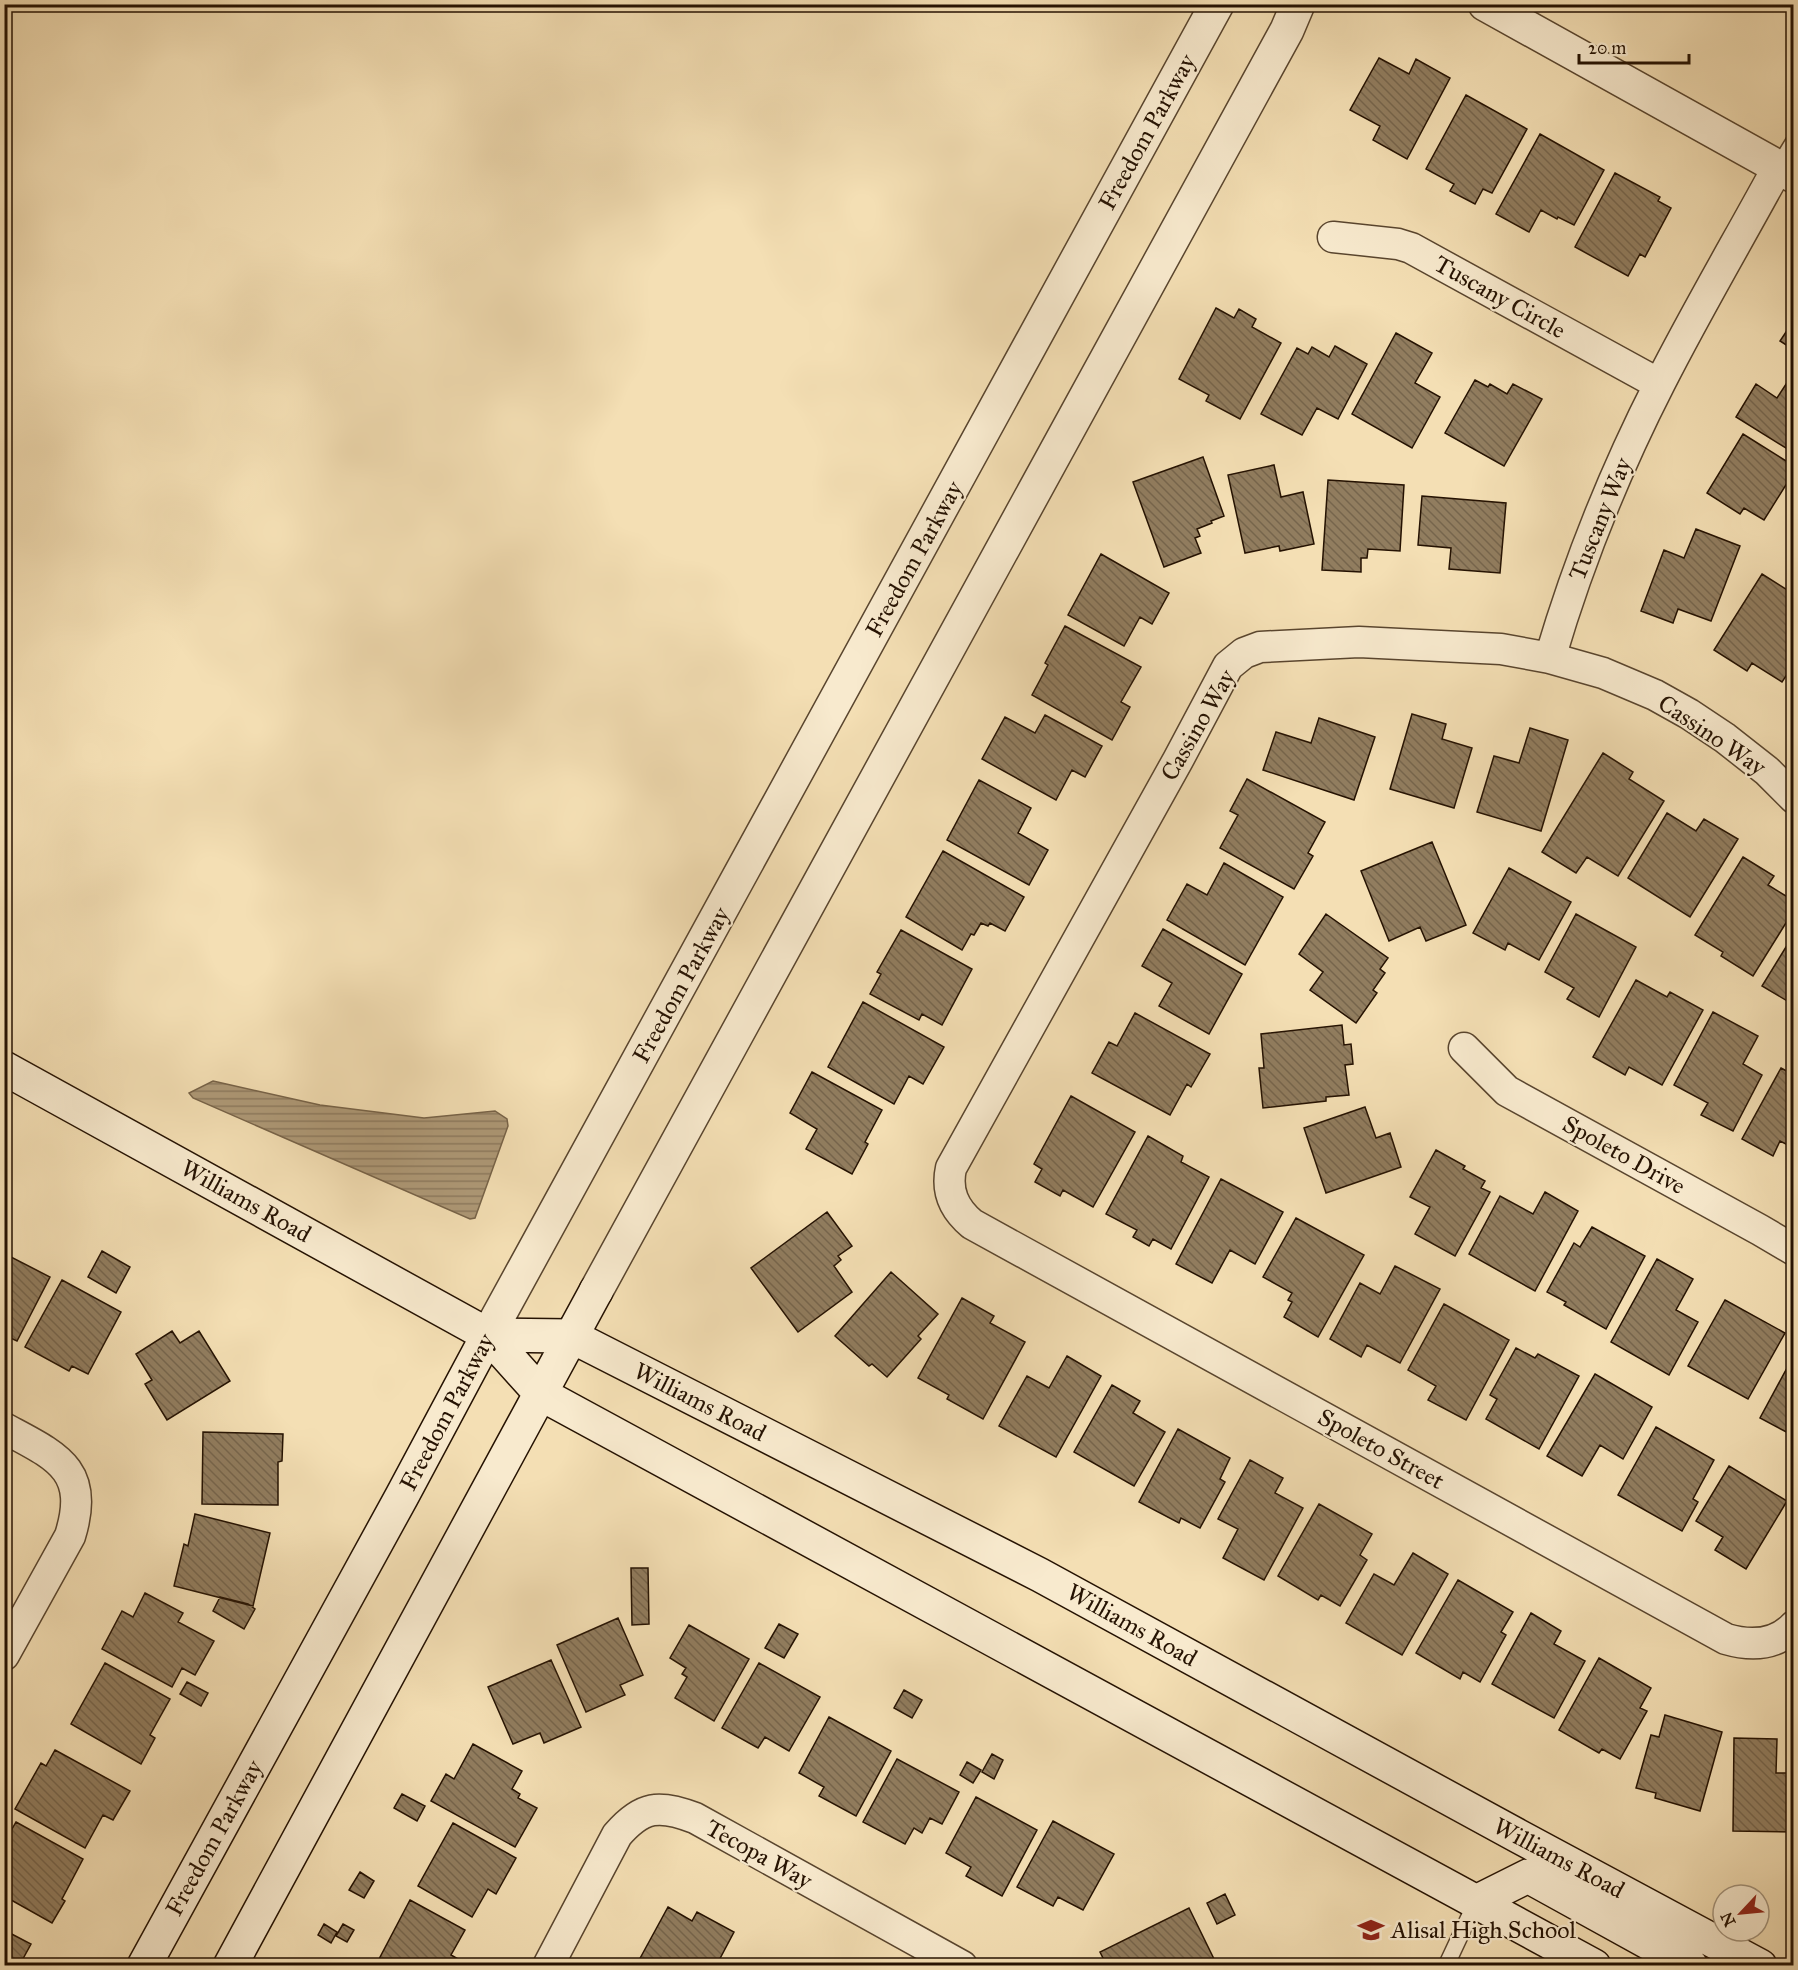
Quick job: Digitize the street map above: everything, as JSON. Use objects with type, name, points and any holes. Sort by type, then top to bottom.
[{"type":"main road","name":"Freedom Parkway","points":[[144,1965],[397,1507],[488,1335],[1217,4]]},
{"type":"main road","points":[[230,1965],[596,1290],[1287,30],[1298,4]]},
{"type":"main road","points":[[1485,4],[1788,161]]},
{"type":"main road","name":"Williams Road","points":[[4,1068],[488,1335],[541,1394],[1594,1965]]},
{"type":"main road","name":"Williams Road","points":[[488,1335],[571,1336],[1040,1575],[1529,1842],[1760,1965]]},
{"type":"main road","points":[[1476,1902],[1528,1875],[1691,1965]]},
{"type":"street","name":"Tuscany Way","points":[[1550,658],[1586,546],[1659,384],[1788,161]]},
{"type":"street","name":"Tuscany Circle","points":[[1333,237],[1398,244],[1411,248],[1659,384]]},
{"type":"street","name":"Cassino Way","points":[[972,1224],[962,1216],[951,1194],[948,1181],[951,1168],[1228,666],[1244,653],[1260,647],[1359,642],[1501,649],[1550,658],[1603,673],[1655,695],[1689,714],[1725,738],[1767,771],[1794,798]]},
{"type":"street","name":"Spoleto Drive","points":[[1464,1048],[1507,1090],[1794,1250]]},
{"type":"street","name":"Spoleto Street","points":[[972,1224],[1726,1639],[1753,1645],[1779,1637],[1794,1626]]},
{"type":"street","points":[[4,1428],[40,1447],[63,1465],[76,1489],[78,1502],[70,1536],[4,1655]]},
{"type":"street","name":"Tecopa Way","points":[[548,1965],[617,1835],[631,1820],[645,1812],[662,1809],[678,1811],[695,1818],[962,1965]]},
{"type":"lane","points":[[1446,1965],[1476,1902]]},
{"type":"shaded area","points":[[213,1081],[320,1105],[424,1118],[495,1111],[507,1119],[508,1126],[475,1218],[470,1219],[193,1098],[189,1093]]},
{"type":"building","points":[[1379,58],[1409,74],[1416,59],[1450,78],[1407,159],[1373,140],[1380,126],[1350,110]]},
{"type":"building","points":[[1466,95],[1527,129],[1492,193],[1483,189],[1475,204],[1450,191],[1454,184],[1426,169]]},
{"type":"building","points":[[1540,134],[1604,170],[1574,225],[1541,210],[1529,232],[1496,214]]},
{"type":"building","points":[[1615,173],[1660,197],[1658,201],[1671,208],[1645,257],[1640,254],[1628,276],[1575,247]]},
{"type":"building","points":[[1216,308],[1234,318],[1239,309],[1256,319],[1252,327],[1281,343],[1240,419],[1206,401],[1209,395],[1179,379]]},
{"type":"building","points":[[1794,320],[1794,350],[1780,341]]},
{"type":"building","points":[[1396,333],[1432,353],[1415,383],[1440,397],[1412,448],[1352,414]]},
{"type":"building","points":[[1335,346],[1367,364],[1338,419],[1317,408],[1302,435],[1261,414],[1297,348],[1308,354],[1312,347],[1329,357]]},
{"type":"building","points":[[1794,372],[1794,453],[1736,417],[1756,384],[1777,398]]},
{"type":"building","points":[[1475,380],[1488,387],[1490,384],[1507,394],[1513,384],[1542,399],[1504,466],[1445,433]]},
{"type":"building","points":[[1743,434],[1794,466],[1794,472],[1764,520],[1744,508],[1740,514],[1707,493]]},
{"type":"building","points":[[1203,457],[1224,516],[1197,529],[1200,536],[1195,538],[1201,553],[1164,567],[1133,482]]},
{"type":"building","points":[[1274,465],[1281,497],[1303,492],[1314,544],[1280,551],[1279,546],[1245,553],[1228,475]]},
{"type":"building","points":[[1328,480],[1404,485],[1400,551],[1368,549],[1367,558],[1361,558],[1361,572],[1322,570]]},
{"type":"building","points":[[1422,496],[1506,503],[1500,573],[1449,569],[1451,548],[1418,545]]},
{"type":"building","points":[[1696,529],[1740,546],[1711,621],[1678,609],[1673,623],[1641,611],[1664,550],[1684,558]]},
{"type":"building","points":[[1101,554],[1169,593],[1152,624],[1140,617],[1124,646],[1068,615]]},
{"type":"building","points":[[1762,574],[1792,593],[1794,590],[1794,664],[1782,682],[1752,663],[1747,671],[1714,650]]},
{"type":"building","points":[[1065,626],[1141,667],[1121,702],[1130,707],[1112,740],[1032,695],[1048,665],[1045,663]]},
{"type":"building","points":[[1412,714],[1446,724],[1442,739],[1472,748],[1454,808],[1390,789]]},
{"type":"building","points":[[1045,715],[1102,746],[1085,777],[1072,770],[1056,800],[982,759],[1005,717],[1035,733]]},
{"type":"building","points":[[1319,718],[1375,737],[1354,800],[1263,770],[1276,732],[1311,743]]},
{"type":"building","points":[[1530,728],[1568,740],[1541,831],[1477,812],[1494,756],[1519,763]]},
{"type":"building","points":[[1603,753],[1633,772],[1629,779],[1664,801],[1618,876],[1587,857],[1576,873],[1542,852]]},
{"type":"building","points":[[1247,779],[1325,822],[1308,853],[1313,856],[1294,889],[1220,848],[1238,815],[1230,811]]},
{"type":"building","points":[[979,780],[1031,808],[1018,833],[1048,850],[1029,885],[947,840]]},
{"type":"building","points":[[1667,813],[1696,831],[1704,819],[1738,839],[1690,917],[1628,878]]},
{"type":"building","points":[[1432,842],[1466,925],[1426,941],[1420,927],[1389,941],[1361,871]]},
{"type":"building","points":[[943,851],[1024,897],[1005,931],[990,923],[988,926],[981,923],[974,935],[971,934],[962,950],[906,917]]},
{"type":"building","points":[[1743,857],[1774,876],[1768,885],[1794,901],[1794,910],[1753,976],[1721,956],[1723,952],[1695,935]]},
{"type":"building","points":[[1224,863],[1283,897],[1245,965],[1167,920],[1187,884],[1207,895]]},
{"type":"building","points":[[1509,868],[1571,902],[1539,960],[1508,943],[1505,950],[1473,933]]},
{"type":"building","points":[[1326,914],[1388,958],[1380,969],[1385,973],[1373,990],[1377,993],[1356,1023],[1310,990],[1323,972],[1299,954]]},
{"type":"building","points":[[1576,914],[1636,947],[1599,1017],[1567,999],[1574,988],[1545,972]]},
{"type":"building","points":[[1163,929],[1242,974],[1209,1034],[1159,1006],[1172,983],[1142,966]]},
{"type":"building","points":[[901,930],[972,969],[942,1025],[922,1014],[919,1020],[870,994],[881,974],[877,972]]},
{"type":"building","points":[[1794,934],[1794,1005],[1762,986]]},
{"type":"building","points":[[1636,980],[1667,997],[1670,992],[1703,1010],[1662,1085],[1629,1067],[1625,1075],[1593,1057]]},
{"type":"building","points":[[863,1002],[944,1047],[923,1084],[909,1076],[894,1104],[828,1067]]},
{"type":"building","points":[[1713,1012],[1758,1036],[1743,1064],[1762,1075],[1733,1131],[1701,1115],[1708,1103],[1674,1085]]},
{"type":"building","points":[[1135,1013],[1210,1054],[1191,1087],[1187,1084],[1170,1115],[1092,1073],[1109,1042],[1117,1046]]},
{"type":"building","points":[[1342,1025],[1344,1045],[1351,1044],[1353,1064],[1345,1065],[1349,1095],[1326,1097],[1326,1101],[1263,1108],[1259,1068],[1264,1068],[1261,1034]]},
{"type":"building","points":[[1781,1068],[1794,1075],[1794,1148],[1780,1141],[1773,1156],[1742,1139]]},
{"type":"building","points":[[812,1072],[882,1110],[865,1142],[868,1144],[852,1174],[806,1149],[817,1129],[790,1113]]},
{"type":"building","points":[[1071,1096],[1135,1132],[1093,1207],[1063,1190],[1060,1196],[1035,1182],[1042,1169],[1034,1164]]},
{"type":"building","points":[[1365,1107],[1376,1138],[1390,1133],[1401,1167],[1326,1193],[1304,1128]]},
{"type":"building","points":[[1148,1136],[1183,1156],[1181,1162],[1209,1177],[1171,1249],[1153,1239],[1149,1246],[1133,1237],[1137,1230],[1106,1214]]},
{"type":"building","points":[[1436,1150],[1465,1166],[1463,1169],[1485,1181],[1481,1188],[1490,1192],[1455,1256],[1415,1234],[1430,1207],[1410,1197]]},
{"type":"building","points":[[1221,1179],[1283,1212],[1255,1264],[1230,1250],[1212,1283],[1176,1264]]},
{"type":"building","points":[[1545,1192],[1578,1211],[1535,1291],[1469,1254],[1500,1196],[1533,1214]]},
{"type":"building","points":[[827,1212],[852,1246],[838,1256],[841,1260],[834,1266],[852,1292],[798,1332],[751,1268]]},
{"type":"building","points":[[1296,1218],[1364,1255],[1318,1337],[1284,1317],[1292,1302],[1288,1300],[1292,1293],[1263,1277]]},
{"type":"building","points":[[1592,1227],[1645,1256],[1606,1329],[1564,1305],[1566,1302],[1547,1292],[1574,1243],[1580,1247]]},
{"type":"building","points":[[4,1248],[10,1251],[7,1255],[50,1277],[17,1341],[4,1335]]},
{"type":"building","points":[[102,1251],[130,1267],[116,1293],[88,1277]]},
{"type":"building","points":[[1657,1259],[1693,1279],[1676,1310],[1698,1322],[1669,1375],[1611,1342]]},
{"type":"building","points":[[1395,1266],[1440,1289],[1400,1363],[1367,1345],[1361,1357],[1330,1339],[1360,1283],[1380,1294]]},
{"type":"building","points":[[891,1272],[938,1314],[918,1336],[921,1339],[887,1377],[872,1364],[869,1366],[835,1336]]},
{"type":"building","points":[[62,1280],[121,1312],[88,1374],[72,1366],[69,1371],[25,1347]]},
{"type":"building","points":[[962,1298],[994,1316],[990,1323],[1025,1342],[983,1419],[947,1399],[949,1395],[918,1378]]},
{"type":"building","points":[[1725,1300],[1785,1333],[1748,1399],[1688,1366]]},
{"type":"building","points":[[1444,1304],[1509,1340],[1466,1420],[1428,1400],[1436,1386],[1408,1370]]},
{"type":"building","points":[[172,1331],[180,1343],[199,1331],[230,1381],[167,1420],[145,1384],[152,1380],[136,1354]]},
{"type":"building","points":[[1516,1348],[1535,1358],[1538,1354],[1579,1376],[1539,1449],[1486,1419],[1497,1399],[1490,1395]]},
{"type":"building","points":[[1794,1355],[1794,1436],[1760,1418]]},
{"type":"building","points":[[1067,1356],[1101,1376],[1056,1457],[999,1426],[1027,1376],[1049,1388]]},
{"type":"building","points":[[1595,1374],[1652,1407],[1623,1459],[1600,1445],[1582,1476],[1547,1456]]},
{"type":"building","points":[[1112,1385],[1140,1401],[1133,1413],[1165,1432],[1134,1486],[1074,1452]]},
{"type":"building","points":[[1656,1427],[1714,1460],[1693,1499],[1698,1502],[1682,1531],[1618,1495]]},
{"type":"building","points":[[1178,1429],[1230,1458],[1220,1479],[1225,1482],[1200,1528],[1181,1518],[1179,1523],[1139,1502]]},
{"type":"building","points":[[203,1432],[283,1434],[282,1461],[278,1462],[278,1505],[202,1504]]},
{"type":"building","points":[[1250,1460],[1283,1478],[1275,1493],[1303,1508],[1264,1580],[1223,1558],[1238,1529],[1218,1519]]},
{"type":"building","points":[[1729,1466],[1787,1501],[1746,1569],[1715,1550],[1723,1537],[1696,1521]]},
{"type":"building","points":[[1319,1504],[1372,1534],[1360,1555],[1367,1560],[1340,1606],[1321,1595],[1318,1600],[1278,1576]]},
{"type":"building","points":[[195,1514],[270,1533],[253,1606],[174,1586],[184,1544],[188,1546]]},
{"type":"building","points":[[1413,1553],[1448,1574],[1402,1655],[1346,1623],[1374,1574],[1394,1585]]},
{"type":"building","points":[[631,1568],[648,1568],[649,1624],[632,1625]]},
{"type":"building","points":[[1458,1580],[1513,1612],[1501,1632],[1506,1635],[1480,1682],[1463,1672],[1460,1679],[1416,1653]]},
{"type":"building","points":[[145,1593],[183,1613],[178,1622],[214,1641],[195,1675],[182,1668],[172,1687],[102,1649],[122,1611],[133,1617]]},
{"type":"building","points":[[220,1597],[248,1604],[255,1609],[244,1629],[213,1611]]},
{"type":"building","points":[[1531,1613],[1561,1631],[1554,1644],[1585,1661],[1554,1718],[1492,1684]]},
{"type":"building","points":[[618,1618],[643,1675],[620,1685],[625,1695],[586,1712],[557,1645]]},
{"type":"building","points":[[779,1624],[798,1634],[784,1658],[765,1648]]},
{"type":"building","points":[[689,1625],[749,1659],[714,1721],[675,1698],[687,1677],[682,1674],[686,1668],[670,1658]]},
{"type":"building","points":[[1599,1658],[1651,1688],[1640,1708],[1647,1711],[1620,1759],[1602,1749],[1599,1753],[1559,1730]]},
{"type":"building","points":[[551,1660],[581,1727],[544,1743],[540,1733],[513,1744],[488,1687]]},
{"type":"building","points":[[105,1663],[170,1699],[150,1735],[155,1738],[141,1764],[71,1724]]},
{"type":"building","points":[[759,1663],[820,1697],[789,1751],[765,1737],[758,1748],[722,1728]]},
{"type":"building","points":[[187,1682],[208,1693],[201,1706],[180,1694]]},
{"type":"building","points":[[904,1690],[922,1700],[912,1718],[894,1708]]},
{"type":"building","points":[[1665,1715],[1722,1732],[1700,1811],[1655,1798],[1656,1793],[1636,1788],[1651,1735],[1659,1737]]},
{"type":"building","points":[[829,1717],[891,1751],[856,1816],[819,1796],[824,1787],[799,1773]]},
{"type":"building","points":[[1734,1738],[1777,1739],[1776,1773],[1794,1773],[1794,1832],[1733,1831]]},
{"type":"building","points":[[473,1744],[522,1771],[512,1789],[520,1794],[518,1798],[537,1808],[515,1847],[431,1801],[446,1774],[454,1779]]},
{"type":"building","points":[[55,1750],[130,1791],[113,1820],[103,1815],[85,1848],[15,1809],[41,1763],[46,1766]]},
{"type":"building","points":[[992,1754],[1003,1760],[994,1779],[982,1772]]},
{"type":"building","points":[[897,1759],[959,1792],[942,1824],[930,1818],[922,1833],[914,1828],[905,1844],[863,1822]]},
{"type":"building","points":[[967,1762],[981,1770],[973,1783],[960,1775]]},
{"type":"building","points":[[402,1794],[425,1806],[417,1821],[394,1808]]},
{"type":"building","points":[[976,1797],[1037,1830],[1002,1896],[966,1876],[971,1867],[946,1853]]},
{"type":"building","points":[[1053,1821],[1114,1854],[1083,1910],[1058,1897],[1053,1906],[1017,1887]]},
{"type":"building","points":[[16,1822],[83,1859],[62,1899],[65,1901],[52,1923],[4,1896],[4,1843]]},
{"type":"building","points":[[453,1823],[516,1858],[496,1894],[488,1889],[472,1917],[418,1886]]},
{"type":"building","points":[[360,1872],[374,1881],[364,1898],[349,1890]]},
{"type":"building","points":[[1225,1894],[1235,1915],[1217,1924],[1207,1903]]},
{"type":"building","points":[[410,1900],[465,1930],[451,1955],[460,1960],[457,1966],[387,1966],[378,1961]]},
{"type":"building","points":[[668,1907],[692,1921],[697,1912],[734,1932],[716,1966],[643,1966],[638,1962]]},
{"type":"building","points":[[1189,1908],[1214,1959],[1203,1966],[1107,1966],[1100,1952]]},
{"type":"building","points":[[324,1924],[337,1932],[331,1943],[318,1935]]},
{"type":"building","points":[[343,1924],[354,1930],[347,1942],[336,1936]]},
{"type":"building","points":[[4,1930],[31,1944],[19,1966],[4,1966]]},
{"type":"place","name":"Alisal High School","points":[[1371,1930]]}]
